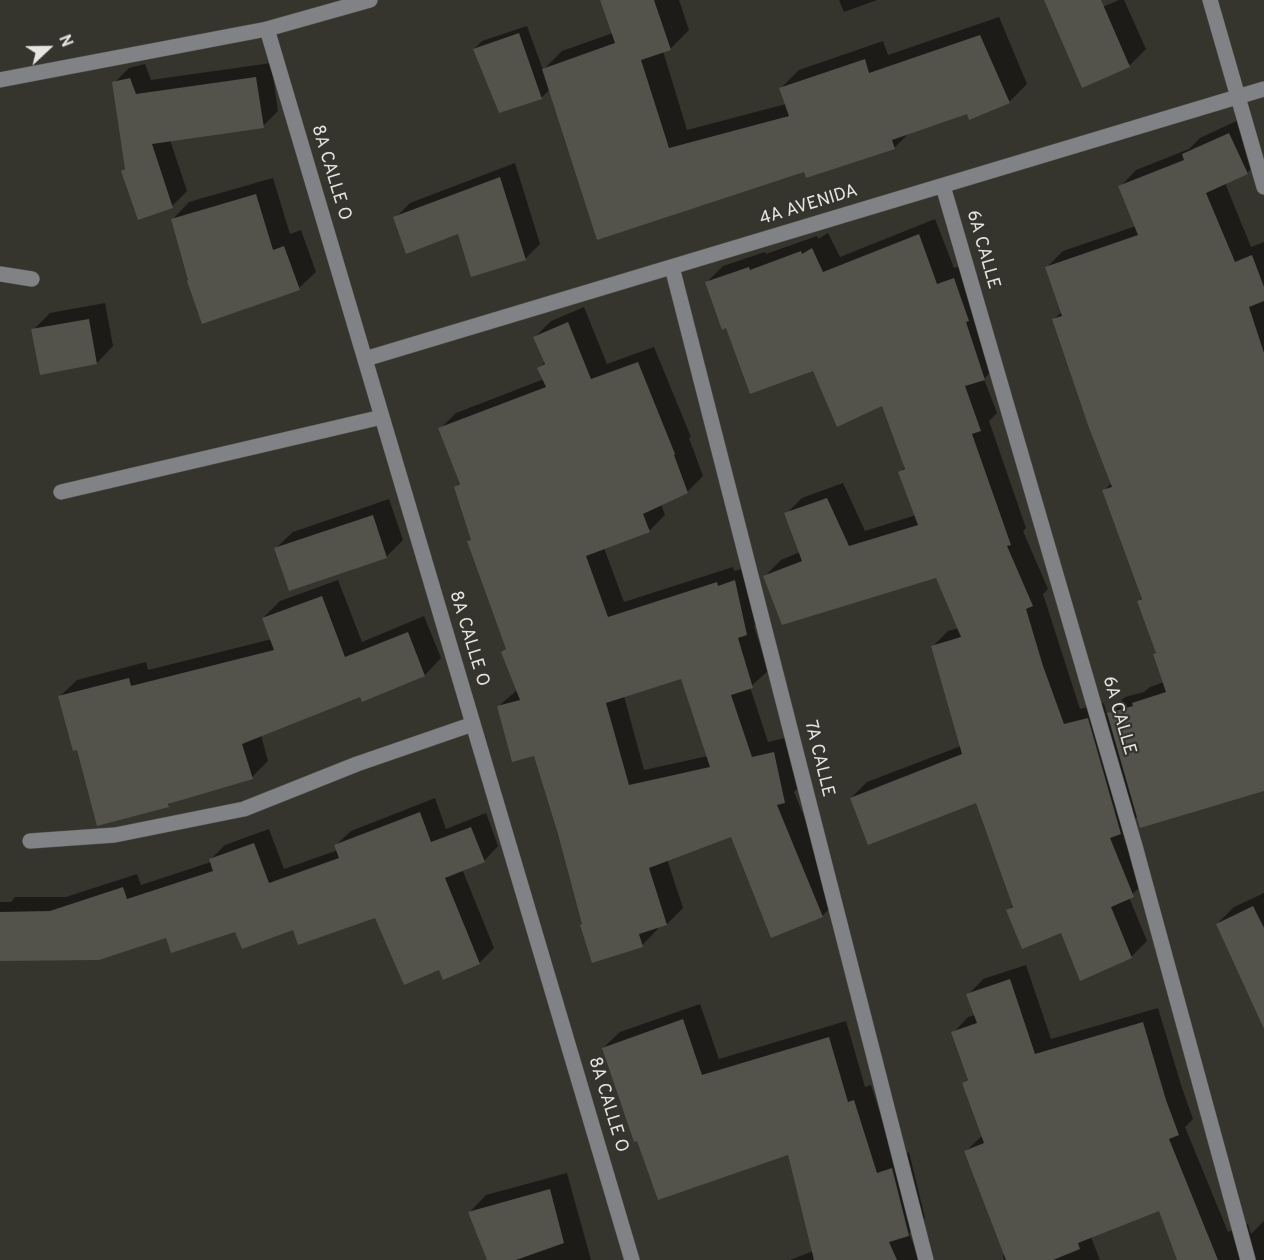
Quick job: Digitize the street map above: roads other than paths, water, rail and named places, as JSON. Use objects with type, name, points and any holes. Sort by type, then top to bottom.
[{"type":"street","points":[[0,80],[267,29],[370,0]]},
{"type":"street","points":[[1210,0],[1264,187]]},
{"type":"street","name":"8A CALLE O","points":[[267,29],[632,1260]]},
{"type":"street","name":"4A AVENIDA","points":[[365,359],[1264,89]]},
{"type":"street","name":"6A CALLE","points":[[943,186],[1135,846],[1248,1260]]},
{"type":"street","name":"7A CALLE","points":[[672,267],[927,1260]]},
{"type":"street","points":[[0,274],[32,279]]},
{"type":"street","points":[[61,492],[382,417]]},
{"type":"street","points":[[30,841],[115,835],[244,809],[357,764],[473,724]]}]
